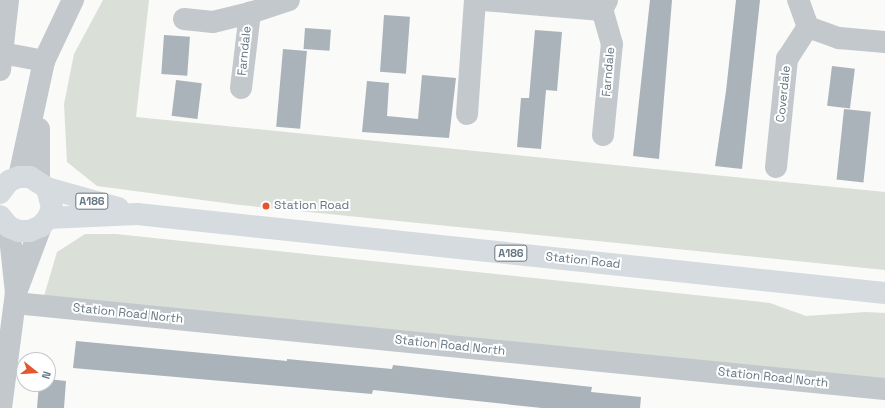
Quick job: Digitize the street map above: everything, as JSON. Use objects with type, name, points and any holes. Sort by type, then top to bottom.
[{"type":"main road","name":"Station Road","points":[[19,184],[137,214],[885,293]]},
{"type":"main road","points":[[19,184],[52,208],[44,222]]},
{"type":"main road","name":"Station Road","points":[[2,220],[19,231],[30,231],[44,222],[137,214]]},
{"type":"street","points":[[8,0],[1,61],[44,61]]},
{"type":"street","points":[[19,184],[44,61],[73,0]]},
{"type":"street","name":"Farndale","points":[[184,19],[213,22],[250,13],[288,0]]},
{"type":"street","points":[[467,114],[475,0]]},
{"type":"street","name":"Farndale","points":[[483,0],[605,5],[612,44],[603,135]]},
{"type":"street","points":[[798,0],[808,27],[839,38],[885,42]]},
{"type":"street","name":"Farndale","points":[[241,88],[250,13]]},
{"type":"street","name":"Coverdale","points":[[776,167],[787,59],[808,27]]},
{"type":"street","points":[[2,220],[16,298]]},
{"type":"street","points":[[1,408],[16,298],[44,222]]},
{"type":"street","name":"Station Road North","points":[[16,298],[885,389]]},
{"type":"shaded area","points":[[103,0],[149,0],[136,117],[885,192],[885,270],[240,205],[97,186],[67,162],[64,104],[74,54]]},
{"type":"shaded area","points":[[85,234],[116,234],[770,303],[806,316],[866,312],[885,313],[885,381],[44,296],[57,252]]},
{"type":"building","points":[[650,0],[672,0],[659,159],[633,156]]},
{"type":"building","points":[[736,0],[760,0],[742,169],[715,166],[726,91]]},
{"type":"building","points":[[384,15],[410,17],[406,74],[380,72]]},
{"type":"building","points":[[305,28],[331,30],[329,51],[304,49]]},
{"type":"building","points":[[535,30],[562,32],[557,91],[546,90],[541,149],[517,147],[521,98],[529,98]]},
{"type":"building","points":[[164,35],[190,37],[187,76],[161,74]]},
{"type":"building","points":[[283,49],[307,51],[300,129],[276,127]]},
{"type":"building","points":[[832,66],[855,69],[850,109],[827,106]]},
{"type":"building","points":[[422,75],[456,78],[449,138],[362,132],[367,81],[389,83],[387,116],[418,119]]},
{"type":"building","points":[[176,80],[202,83],[197,119],[172,116]]},
{"type":"building","points":[[844,109],[871,112],[863,182],[837,180]]},
{"type":"building","points":[[76,341],[287,361],[287,359],[392,369],[393,365],[592,387],[591,392],[641,397],[640,408],[542,408],[373,390],[372,394],[73,368]]},
{"type":"building","points":[[56,380],[66,381],[64,408],[37,408],[38,392],[56,392]]},
{"type":"place","name":"Station Road","points":[[266,206]]}]
